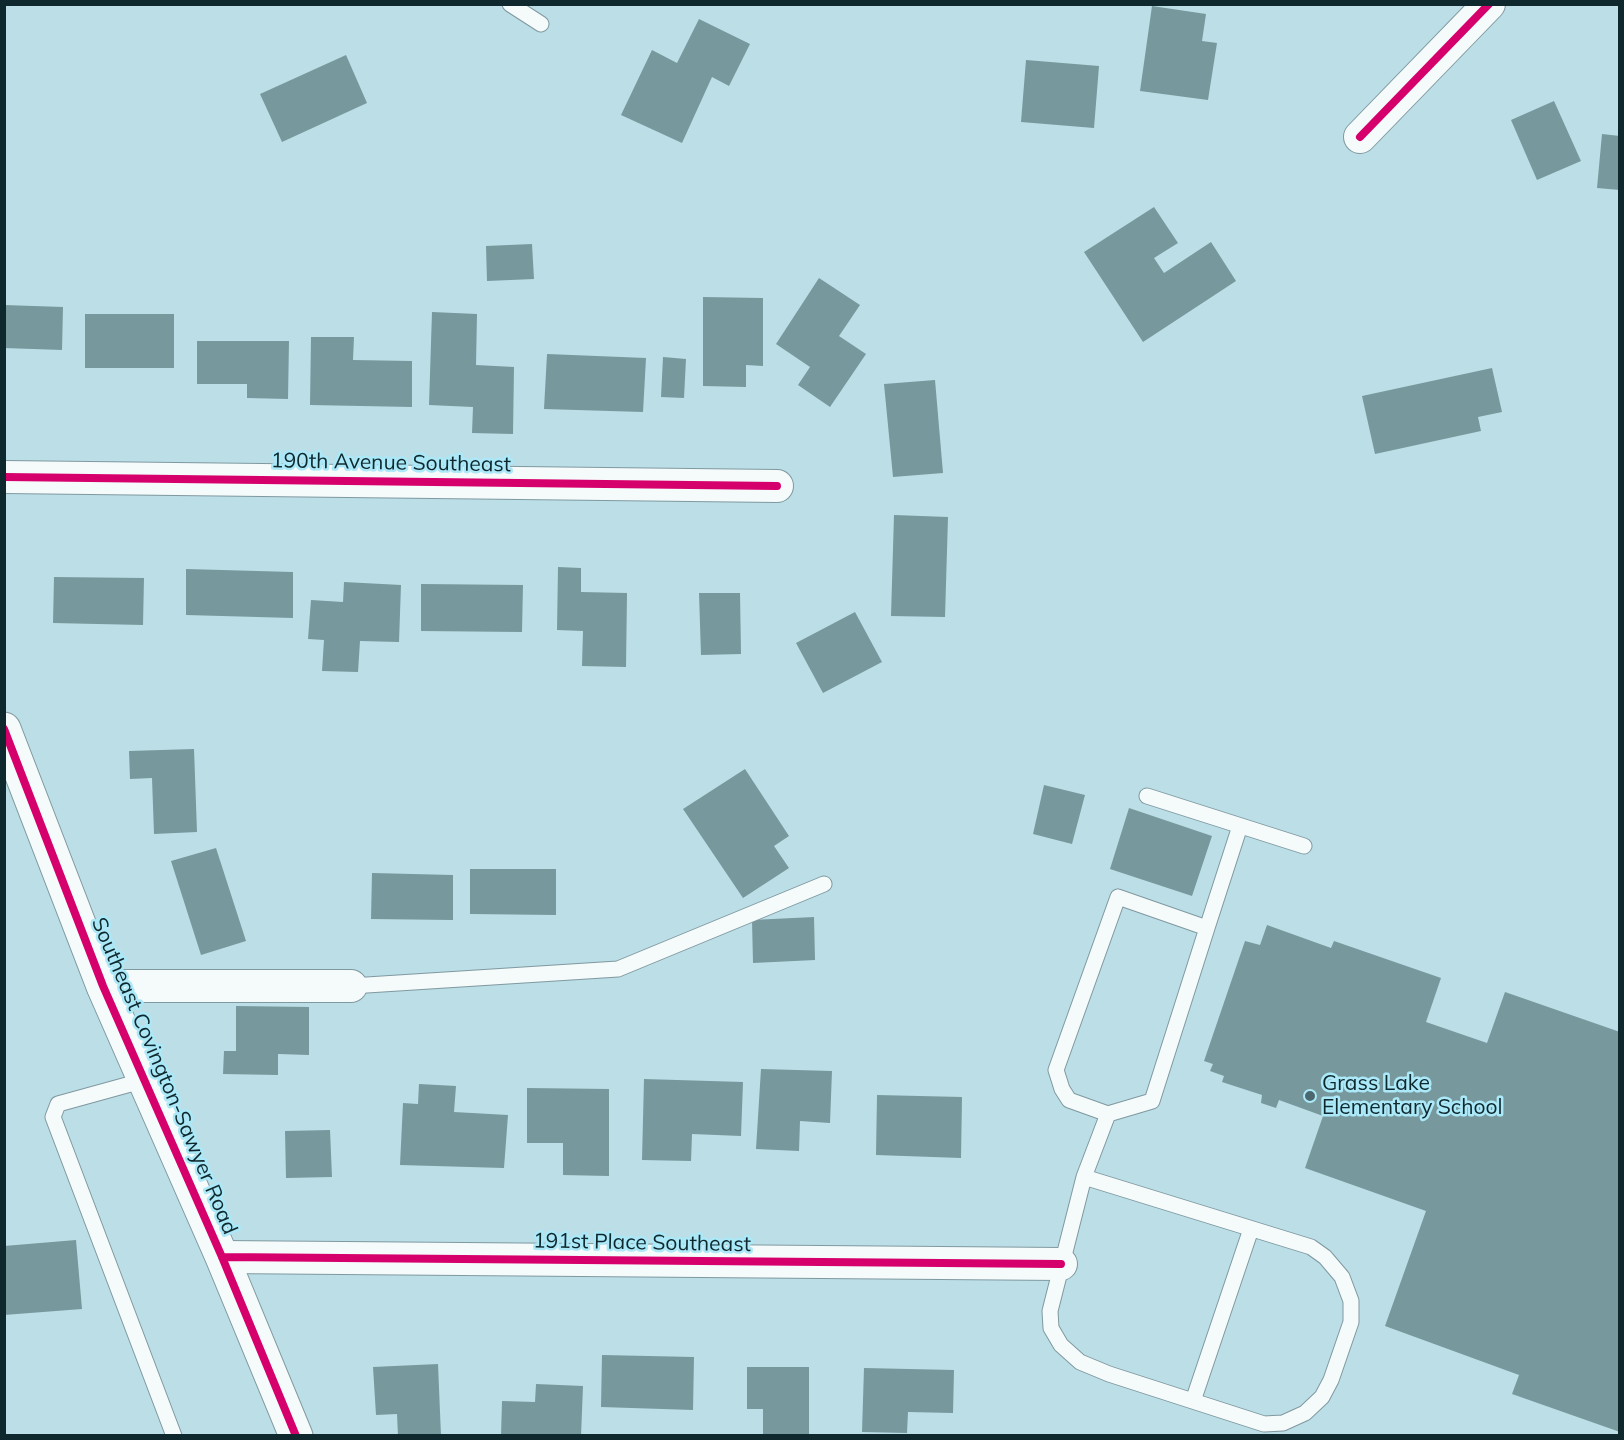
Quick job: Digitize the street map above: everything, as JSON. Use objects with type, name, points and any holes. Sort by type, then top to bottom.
[{"type":"street","points":[[1360,138],[1489,4]]},
{"type":"street","name":"190th Avenue Southeast","points":[[4,477],[777,486]]},
{"type":"street","name":"Southeast Covington-Sawyer Road","points":[[6,737],[104,986],[222,1257],[296,1436]]},
{"type":"street","points":[[104,986],[351,986]]},
{"type":"street","name":"191st Place Southeast","points":[[222,1257],[1061,1264]]},
{"type":"lane","points":[[510,4],[541,24]]},
{"type":"lane","points":[[1147,796],[1304,846]]},
{"type":"lane","points":[[1207,928],[1118,897],[1056,1070],[1062,1089],[1069,1100],[1108,1114],[1152,1101],[1240,826]]},
{"type":"lane","points":[[351,986],[618,969],[824,884]]},
{"type":"lane","points":[[145,1080],[58,1104],[53,1117],[174,1436]]},
{"type":"lane","points":[[1084,1177],[1311,1247],[1325,1257],[1341,1277],[1351,1301],[1351,1322],[1331,1380],[1322,1396],[1305,1413],[1283,1423],[1264,1424],[1109,1374],[1080,1362],[1061,1345],[1052,1328],[1050,1311],[1084,1177],[1108,1114]]},
{"type":"lane","points":[[1193,1401],[1251,1228]]},
{"type":"building","points":[[1152,6],[1206,14],[1202,41],[1217,43],[1208,100],[1140,91]]},
{"type":"building","points":[[699,19],[750,44],[729,86],[712,77],[682,143],[621,115],[652,50],[677,63]]},
{"type":"building","points":[[346,55],[367,103],[282,142],[260,94]]},
{"type":"building","points":[[1026,60],[1099,66],[1094,128],[1021,122]]},
{"type":"building","points":[[1554,101],[1581,161],[1537,180],[1511,120]]},
{"type":"building","points":[[1602,134],[1620,136],[1620,190],[1597,188]]},
{"type":"building","points":[[1154,207],[1178,243],[1154,258],[1164,273],[1211,242],[1236,281],[1143,342],[1084,252]]},
{"type":"building","points":[[532,244],[534,279],[487,281],[486,246]]},
{"type":"building","points":[[819,278],[860,305],[839,336],[866,354],[830,407],[798,385],[810,367],[776,344]]},
{"type":"building","points":[[703,297],[763,298],[763,366],[746,365],[746,387],[703,386]]},
{"type":"building","points":[[4,305],[63,307],[62,350],[4,348]]},
{"type":"building","points":[[432,312],[477,314],[476,365],[514,367],[513,434],[472,433],[473,407],[429,405]]},
{"type":"building","points":[[85,314],[174,314],[174,368],[85,368]]},
{"type":"building","points":[[311,337],[354,337],[353,360],[412,361],[412,407],[310,405]]},
{"type":"building","points":[[197,341],[289,341],[288,399],[247,398],[247,384],[197,384]]},
{"type":"building","points":[[547,354],[646,358],[643,412],[544,409]]},
{"type":"building","points":[[663,357],[686,359],[684,398],[661,397]]},
{"type":"building","points":[[1492,368],[1502,412],[1478,417],[1481,431],[1375,454],[1362,396]]},
{"type":"building","points":[[935,380],[943,473],[893,477],[884,384]]},
{"type":"building","points":[[894,515],[948,517],[945,617],[891,616]]},
{"type":"building","points":[[558,567],[581,568],[581,592],[627,593],[626,667],[582,666],[583,631],[557,630]]},
{"type":"building","points":[[186,569],[293,572],[293,618],[186,615]]},
{"type":"building","points":[[54,577],[144,578],[143,625],[53,623]]},
{"type":"building","points":[[344,582],[401,585],[399,642],[360,641],[358,672],[322,671],[324,640],[308,639],[311,600],[343,602]]},
{"type":"building","points":[[421,584],[523,585],[522,632],[421,631]]},
{"type":"building","points":[[699,593],[740,593],[741,654],[701,655]]},
{"type":"building","points":[[855,612],[882,662],[823,693],[796,643]]},
{"type":"building","points":[[194,749],[197,832],[154,834],[152,778],[130,779],[129,751]]},
{"type":"building","points":[[745,769],[789,836],[774,846],[789,868],[743,898],[683,809]]},
{"type":"building","points":[[1044,785],[1085,795],[1072,844],[1033,834]]},
{"type":"building","points":[[1129,808],[1212,836],[1192,896],[1110,869]]},
{"type":"building","points":[[216,848],[246,941],[201,955],[171,861]]},
{"type":"building","points":[[470,869],[556,869],[556,915],[470,914]]},
{"type":"building","points":[[372,873],[453,875],[453,920],[371,919]]},
{"type":"building","points":[[814,917],[815,960],[753,963],[752,920]]},
{"type":"building","points":[[1267,925],[1331,948],[1334,941],[1441,978],[1426,1022],[1487,1043],[1505,992],[1620,1032],[1620,1432],[1512,1394],[1519,1375],[1385,1326],[1426,1211],[1305,1168],[1323,1116],[1279,1100],[1276,1108],[1261,1103],[1262,1095],[1222,1082],[1224,1076],[1210,1071],[1213,1064],[1204,1061],[1245,941],[1260,945]]},
{"type":"building","points":[[236,1006],[309,1007],[309,1055],[278,1054],[278,1075],[223,1074],[224,1051],[236,1051]]},
{"type":"building","points":[[761,1069],[832,1071],[830,1123],[800,1121],[799,1151],[756,1149]]},
{"type":"building","points":[[644,1079],[743,1082],[741,1136],[692,1134],[691,1161],[642,1160]]},
{"type":"building","points":[[419,1084],[456,1086],[454,1112],[508,1115],[504,1168],[400,1165],[403,1103],[418,1104]]},
{"type":"building","points":[[527,1088],[609,1089],[609,1176],[563,1175],[563,1143],[527,1143]]},
{"type":"building","points":[[877,1095],[962,1097],[961,1158],[876,1155]]},
{"type":"building","points":[[330,1130],[332,1177],[286,1178],[285,1131]]},
{"type":"building","points":[[76,1240],[82,1309],[4,1315],[4,1246]]},
{"type":"building","points":[[602,1355],[694,1357],[693,1410],[601,1407]]},
{"type":"building","points":[[438,1364],[441,1436],[398,1436],[397,1414],[376,1415],[373,1367]]},
{"type":"building","points":[[747,1367],[809,1367],[809,1436],[763,1436],[763,1409],[747,1409]]},
{"type":"building","points":[[864,1368],[954,1370],[953,1413],[908,1412],[907,1433],[862,1432]]},
{"type":"building","points":[[536,1384],[583,1386],[581,1436],[501,1436],[502,1401],[535,1402]]},
{"type":"cycle path","points":[[1360,137],[1489,4]]},
{"type":"cycle path","points":[[4,477],[777,486]]},
{"type":"cycle path","points":[[4,729],[103,986],[222,1257],[296,1436]]},
{"type":"cycle path","points":[[222,1257],[1061,1264]]},
{"type":"place","name":"Grass Lake Elementary School","points":[[1310,1096]]}]
